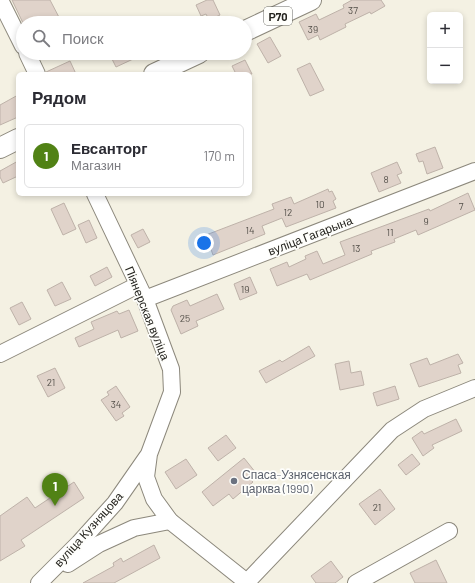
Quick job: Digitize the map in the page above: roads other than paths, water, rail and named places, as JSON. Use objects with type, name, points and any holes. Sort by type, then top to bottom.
[{"type":"main road","name":"Р70","points":[[252,28],[311,0]]},
{"type":"main road","points":[[158,72],[184,60]]},
{"type":"main road","points":[[0,148],[16,140]]},
{"type":"street","points":[[0,0],[16,32]]},
{"type":"street","points":[[30,60],[36,72]]},
{"type":"street","name":"вуліца Гагарына","points":[[0,354],[142,292],[475,171]]},
{"type":"street","name":"Піянерская вуліца","points":[[96,196],[142,292],[171,369],[172,392],[149,454],[146,476],[154,499],[170,521],[248,582]]},
{"type":"street","points":[[248,582],[392,430],[424,409],[475,388]]},
{"type":"street","name":"вуліца Кузняцова","points":[[39,583],[79,543],[115,503],[149,454]]},
{"type":"street","name":"вуліца Кузняцова","points":[[39,583],[99,544],[134,528],[170,521]]},
{"type":"street","points":[[356,583],[449,531]]},
{"type":"place","name":"Спаса-Узнясенская царква (1990)","points":[[234,481]]},
{"type":"place","name":"Евсанторг","points":[[55,506]]}]
